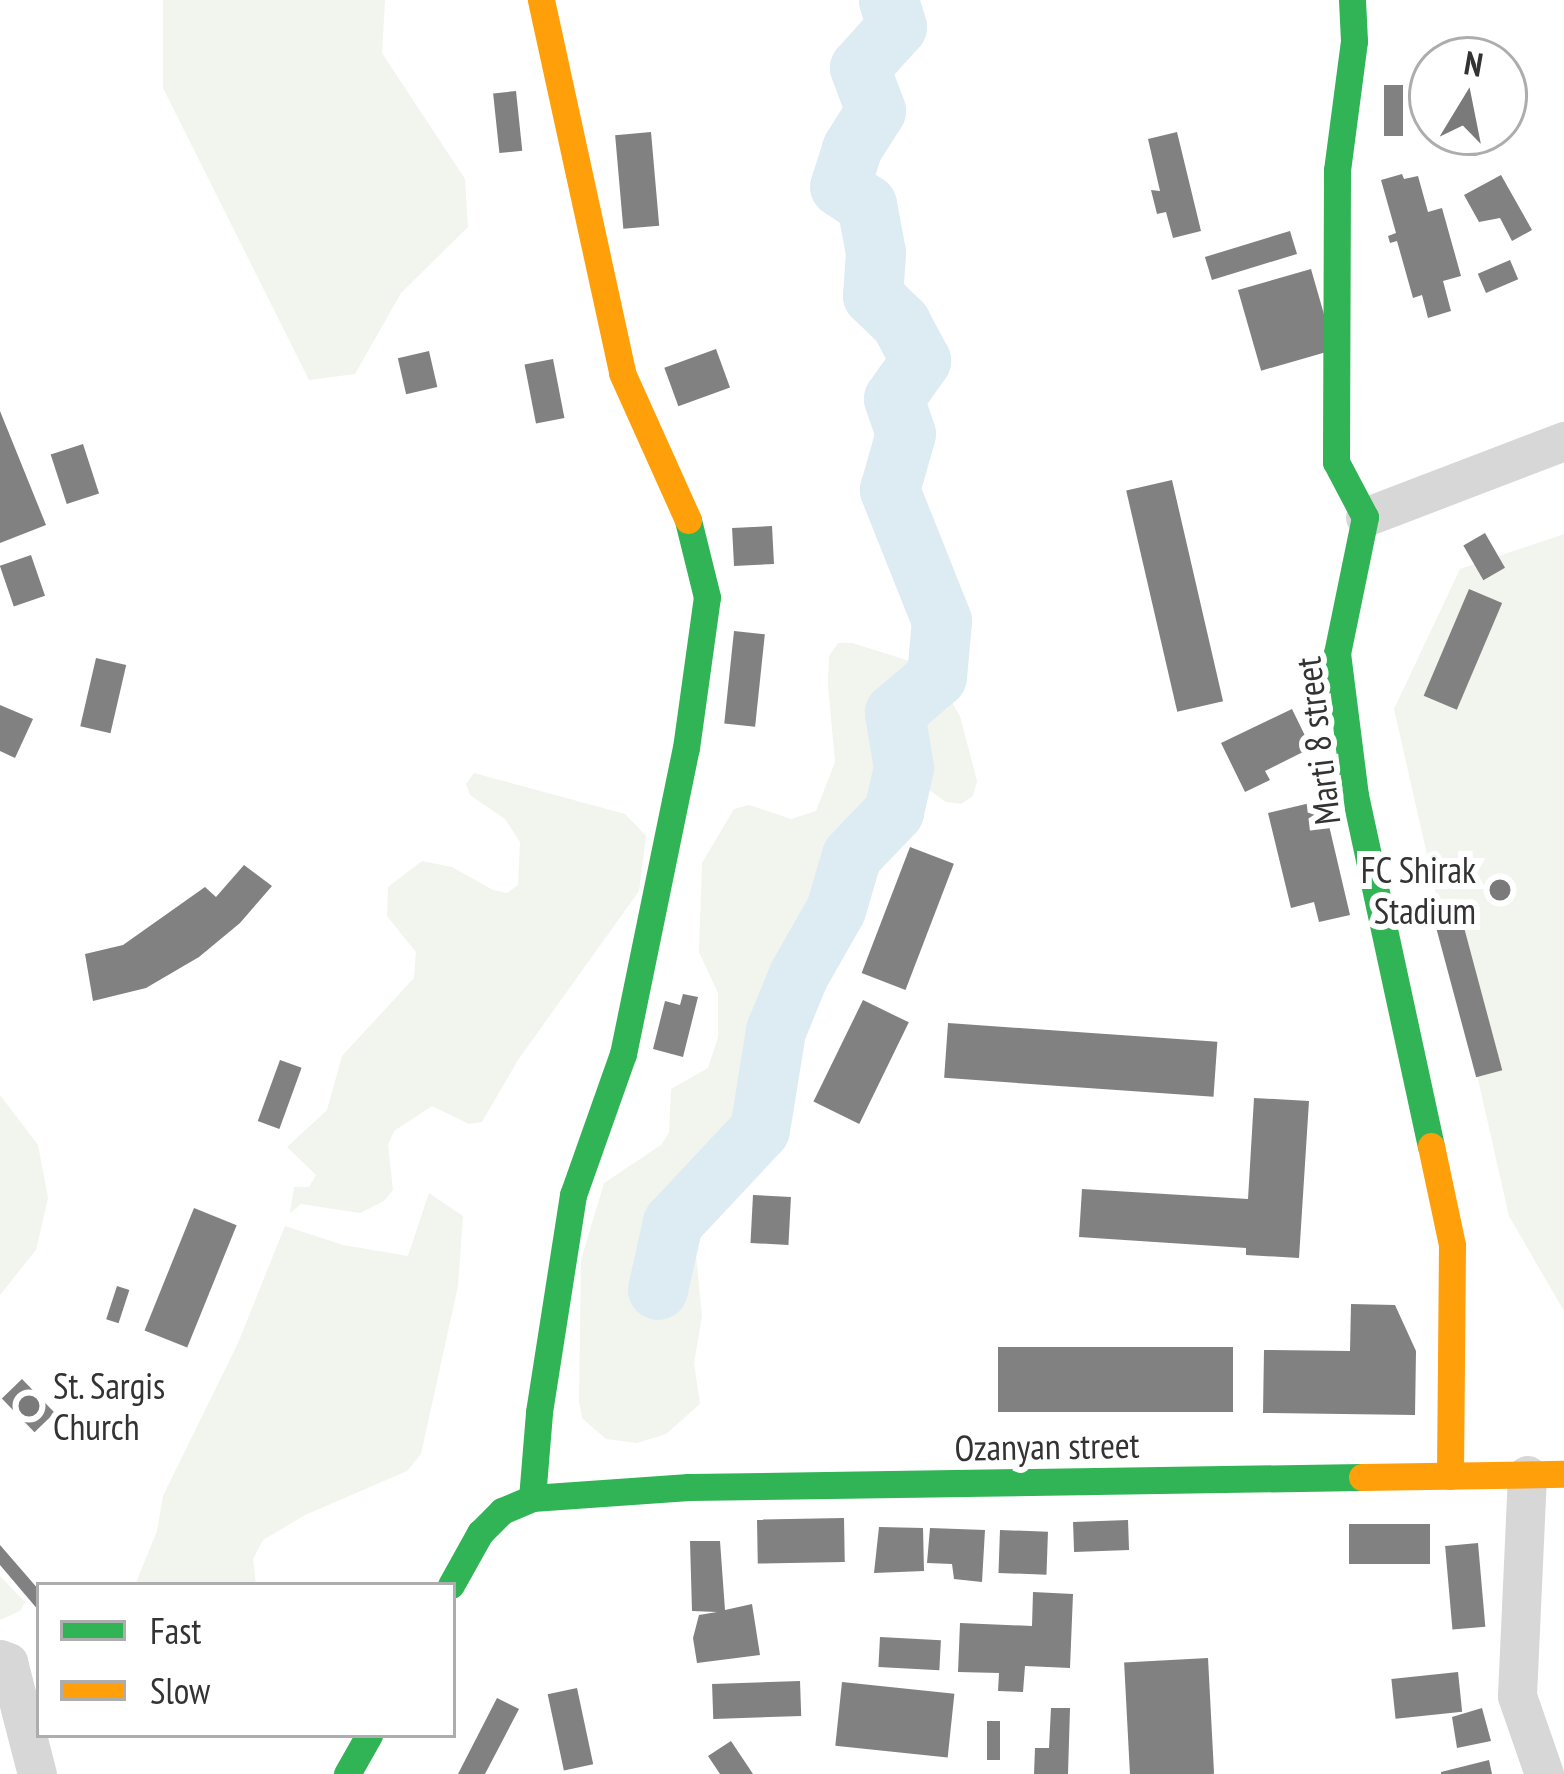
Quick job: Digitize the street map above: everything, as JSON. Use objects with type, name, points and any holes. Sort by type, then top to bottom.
[{"type":"street","points":[[453,1582],[480,1533],[502,1511],[532,1498],[539,1412],[573,1196],[623,1054],[686,748],[707,597],[689,523],[622,373],[541,0]]},
{"type":"street","points":[[1352,0],[1354,40],[1336,170],[1336,462],[1365,518],[1564,441]]},
{"type":"street","name":"Marti 8 street","points":[[1365,518],[1337,653],[1355,795],[1452,1245],[1450,1476]]},
{"type":"street","points":[[1544,1774],[1517,1696],[1546,1474]]},
{"type":"street","name":"Ozanyan street","points":[[532,1498],[689,1486],[1546,1474]]},
{"type":"street","points":[[0,1659],[8,1662],[38,1774]]},
{"type":"street","points":[[347,1774],[367,1738]]},
{"type":"shaded area","points":[[163,0],[385,0],[382,53],[465,179],[468,227],[401,293],[355,374],[309,380],[163,88]]},
{"type":"shaded area","name":"FC Shirak Stadium","points":[[1564,534],[1564,1311],[1509,1216],[1394,709],[1460,569]]},
{"type":"shaded area","points":[[838,643],[932,668],[960,716],[977,781],[973,796],[961,804],[946,802],[922,785],[908,782],[895,789],[852,856],[799,975],[778,1099],[716,1176],[699,1215],[695,1244],[702,1316],[694,1363],[700,1404],[666,1434],[637,1443],[606,1439],[582,1418],[579,1401],[581,1260],[604,1183],[661,1145],[669,1133],[671,1089],[708,1068],[718,1037],[718,993],[699,952],[702,863],[734,809],[749,805],[791,819],[816,811],[835,762],[828,685],[829,656]]},
{"type":"shaded area","points":[[474,773],[625,814],[646,836],[639,891],[518,1060],[482,1122],[469,1124],[432,1106],[394,1131],[388,1145],[393,1190],[384,1201],[360,1213],[301,1204],[290,1213],[294,1187],[309,1187],[316,1175],[287,1147],[327,1110],[342,1056],[414,978],[416,952],[387,916],[388,887],[422,861],[452,867],[493,890],[507,893],[518,885],[520,842],[505,819],[470,795],[466,784]]},
{"type":"shaded area","points":[[0,1095],[38,1145],[48,1198],[36,1250],[0,1295]]},
{"type":"shaded area","points":[[429,1193],[463,1216],[458,1286],[421,1454],[407,1471],[305,1515],[263,1540],[253,1559],[256,1582],[136,1582],[157,1531],[163,1496],[238,1343],[285,1226],[343,1245],[408,1256]]},
{"type":"shaded area","points":[[0,1576],[25,1602],[20,1611],[0,1620]]},
{"type":"building","points":[[1384,85],[1403,85],[1403,136],[1384,136]]},
{"type":"building","points":[[516,91],[522,151],[499,153],[493,93]]},
{"type":"building","points":[[651,132],[659,226],[623,229],[615,135]]},
{"type":"building","points":[[1177,132],[1201,231],[1173,238],[1166,212],[1157,214],[1151,190],[1160,191],[1148,139]]},
{"type":"building","points":[[1402,174],[1404,179],[1418,176],[1428,212],[1442,208],[1461,276],[1443,281],[1451,311],[1428,318],[1422,295],[1413,298],[1397,241],[1390,243],[1388,236],[1396,233],[1381,180]]},
{"type":"building","points":[[1501,175],[1532,230],[1512,241],[1500,218],[1479,222],[1464,195]]},
{"type":"building","points":[[1290,231],[1297,254],[1212,280],[1205,257]]},
{"type":"building","points":[[1510,260],[1518,279],[1486,293],[1478,274]]},
{"type":"building","points":[[1311,269],[1334,350],[1261,371],[1238,290]]},
{"type":"building","points":[[716,349],[730,388],[678,406],[664,368]]},
{"type":"building","points":[[429,351],[437,387],[406,394],[398,358]]},
{"type":"building","points":[[553,359],[564,418],[536,423],[525,365]]},
{"type":"building","points":[[0,411],[46,525],[0,543]]},
{"type":"building","points":[[83,444],[99,493],[67,504],[51,455]]},
{"type":"building","points":[[1172,480],[1223,701],[1177,712],[1126,491]]},
{"type":"building","points":[[772,526],[774,564],[734,566],[732,528]]},
{"type":"building","points":[[1485,533],[1505,568],[1483,580],[1463,546]]},
{"type":"building","points":[[31,555],[45,596],[14,606],[0,566]]},
{"type":"building","points":[[1469,589],[1502,603],[1457,710],[1424,696]]},
{"type":"building","points":[[734,631],[765,634],[755,727],[724,723]]},
{"type":"building","points":[[96,658],[126,665],[110,733],[80,726]]},
{"type":"building","points":[[0,705],[33,719],[15,758],[0,751]]},
{"type":"building","points":[[1292,709],[1311,748],[1265,771],[1270,780],[1245,792],[1221,743]]},
{"type":"building","points":[[1323,800],[1350,915],[1319,922],[1314,902],[1291,908],[1268,813]]},
{"type":"building","points":[[910,847],[954,864],[905,990],[862,973]]},
{"type":"building","points":[[244,865],[272,886],[240,923],[199,957],[146,988],[93,1001],[85,954],[123,945],[205,887],[216,897]]},
{"type":"building","points":[[1458,905],[1502,1070],[1476,1077],[1432,912]]},
{"type":"building","points":[[683,994],[698,997],[683,1057],[653,1049],[665,1001],[680,1005]]},
{"type":"building","points":[[863,1000],[909,1022],[859,1124],[813,1102]]},
{"type":"building","points":[[948,1023],[1217,1042],[1214,1097],[944,1078]]},
{"type":"building","points":[[280,1060],[302,1068],[279,1129],[258,1121]]},
{"type":"building","points":[[1254,1098],[1309,1101],[1299,1258],[1246,1255],[1246,1248],[1079,1237],[1082,1189],[1248,1199]]},
{"type":"building","points":[[753,1195],[791,1197],[788,1245],[750,1243]]},
{"type":"building","points":[[194,1208],[237,1225],[187,1348],[145,1330]]},
{"type":"building","points":[[117,1286],[129,1290],[119,1323],[106,1319]]},
{"type":"building","points":[[1351,1304],[1395,1305],[1416,1351],[1415,1415],[1263,1413],[1264,1350],[1350,1351]]},
{"type":"building","points":[[998,1347],[1233,1347],[1233,1412],[998,1412]]},
{"type":"building","name":"St. Sargis Church","points":[[22,1379],[55,1413],[35,1432],[2,1398]]},
{"type":"building","points":[[844,1518],[845,1562],[758,1564],[757,1520]]},
{"type":"building","points":[[1128,1520],[1129,1550],[1074,1552],[1073,1522]]},
{"type":"building","points":[[1349,1524],[1430,1524],[1430,1564],[1349,1564]]},
{"type":"building","points":[[879,1527],[923,1528],[924,1571],[874,1573]]},
{"type":"building","points":[[930,1528],[985,1530],[982,1582],[954,1579],[952,1564],[927,1563]]},
{"type":"building","points":[[1000,1530],[1048,1532],[1046,1575],[998,1573]]},
{"type":"building","points":[[690,1541],[720,1541],[725,1610],[752,1604],[760,1655],[697,1663],[693,1638],[699,1615],[717,1612],[692,1611]]},
{"type":"building","points":[[1478,1543],[1485,1627],[1452,1630],[1445,1546]]},
{"type":"building","points":[[0,1545],[36,1587],[36,1607],[0,1565]]},
{"type":"building","points":[[1033,1592],[1073,1594],[1070,1668],[1025,1666],[1023,1692],[998,1691],[999,1673],[958,1672],[960,1623],[1032,1626]]},
{"type":"building","points":[[880,1637],[941,1640],[939,1670],[878,1667]]},
{"type":"building","points":[[1208,1658],[1214,1774],[1130,1774],[1124,1662]]},
{"type":"building","points":[[1458,1672],[1462,1712],[1396,1719],[1391,1679]]},
{"type":"building","points":[[800,1681],[801,1716],[713,1719],[712,1684]]},
{"type":"building","points":[[842,1682],[954,1694],[948,1757],[835,1746]]},
{"type":"building","points":[[577,1688],[593,1764],[564,1771],[548,1694]]},
{"type":"building","points":[[497,1698],[519,1709],[485,1774],[458,1774]]},
{"type":"building","points":[[1051,1708],[1070,1708],[1068,1774],[1034,1774],[1035,1748],[1049,1748]]},
{"type":"building","points":[[1482,1708],[1491,1741],[1457,1748],[1452,1717]]},
{"type":"building","points":[[987,1721],[1000,1721],[1000,1760],[987,1760]]},
{"type":"building","points":[[731,1741],[753,1774],[720,1774],[708,1756]]},
{"type":"building","points":[[1489,1760],[1492,1774],[1441,1774],[1441,1772]]},
{"type":"waterway","points":[[658,1290],[673,1223],[760,1130],[776,1031],[799,975],[836,910],[852,856],[894,812],[904,768],[895,713],[937,677],[942,621],[890,490],[906,434],[894,399],[921,361],[901,323],[873,296],[876,253],[867,205],[840,187],[852,149],[876,111],[860,68],[897,27],[889,0]]},
{"type":"traffic: fast","points":[[1352,0],[1354,41],[1337,170],[1336,462],[1365,517],[1337,653],[1355,795],[1431,1146]]},
{"type":"traffic: fast","points":[[532,1498],[539,1412],[573,1195],[623,1054],[686,748],[707,597],[688,520]]},
{"type":"traffic: fast","points":[[453,1582],[480,1533],[502,1511],[532,1498],[689,1487],[1362,1477]]},
{"type":"traffic: fast","points":[[347,1774],[367,1738]]},
{"type":"traffic: slow","points":[[541,0],[622,373],[688,520]]},
{"type":"traffic: slow","points":[[1431,1146],[1452,1245],[1450,1476]]},
{"type":"traffic: slow","points":[[1362,1477],[1564,1474]]},
{"type":"place","name":"FC Shirak Stadium","points":[[1500,890]]},
{"type":"place","name":"St. Sargis Church","points":[[29,1406]]}]
